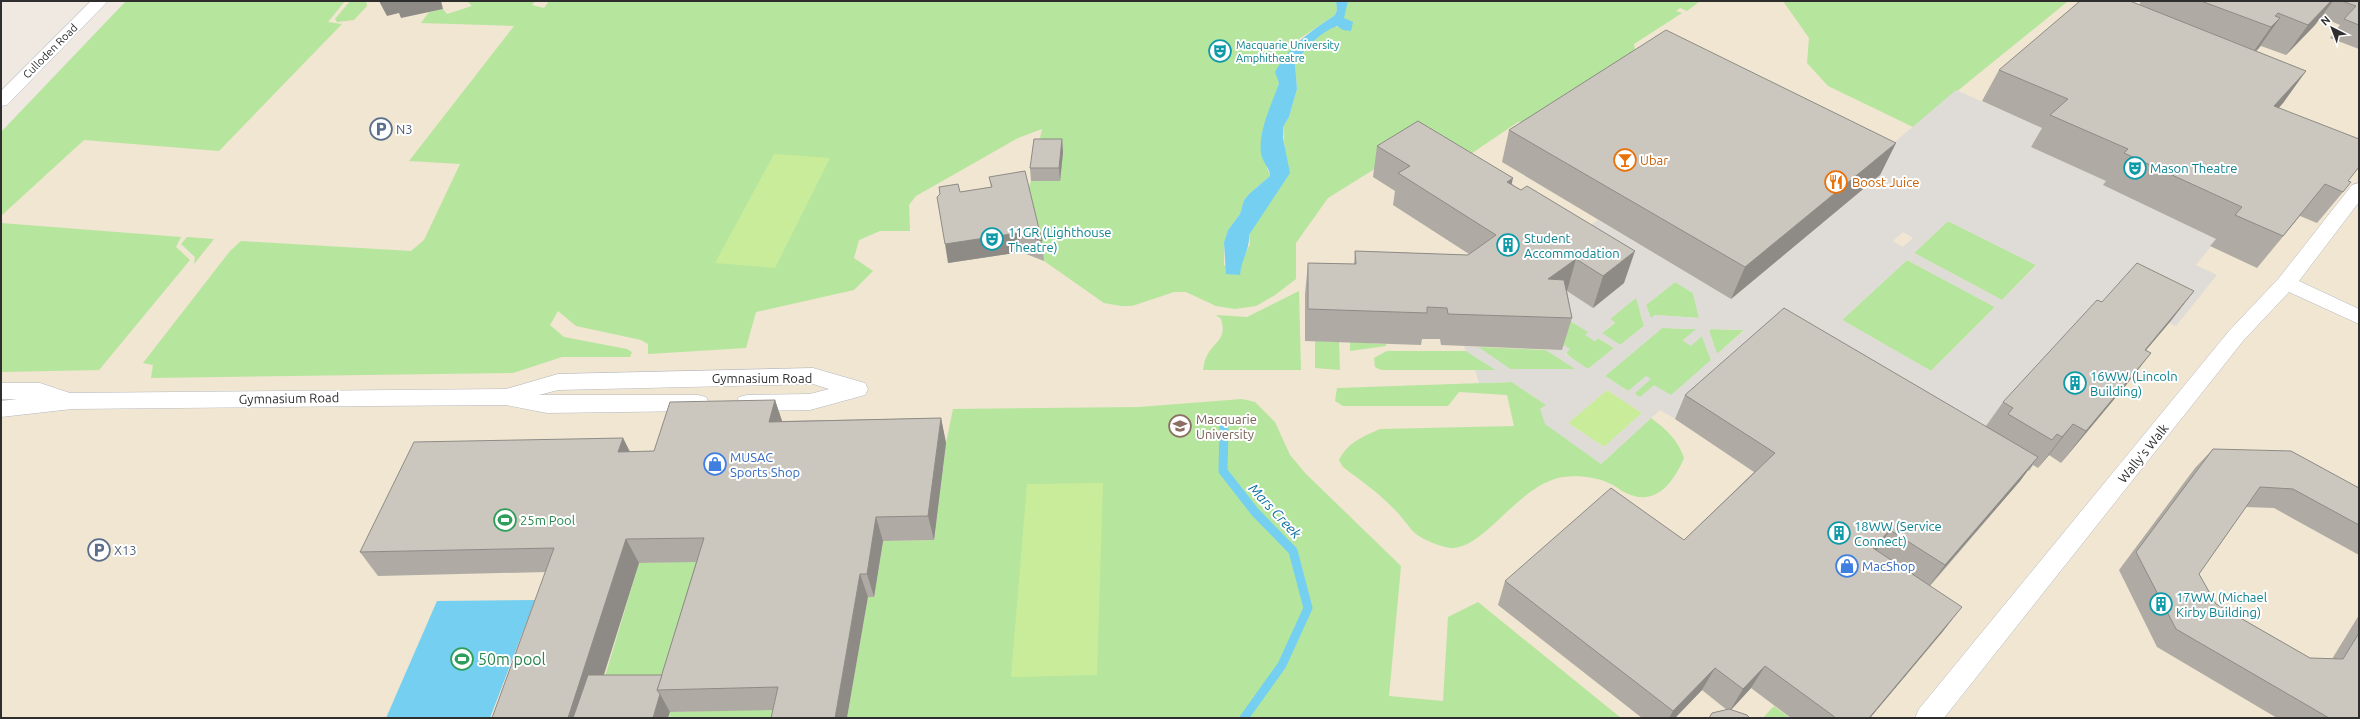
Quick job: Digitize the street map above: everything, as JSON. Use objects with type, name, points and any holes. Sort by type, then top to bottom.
[{"type":"street","name":"Culloden Road","points":[[1,101],[100,1]]},
{"type":"street","name":"Wally's Walk","points":[[1928,718],[2236,336],[2286,283],[2359,190]]},
{"type":"street","points":[[2286,283],[2359,317]]},
{"type":"street","name":"Gymnasium Road","points":[[1,409],[72,401],[506,397],[547,405],[810,402],[857,389],[814,376],[558,382],[506,397]]},
{"type":"street","name":"Gymnasium Road","points":[[1,391],[40,392],[72,401]]},
{"type":"shaded area","name":"Macquarie University","points":[[129,1],[2359,1],[2359,718],[1,718],[1,134]]},
{"type":"shaded area","points":[[1956,90],[2049,131],[2031,147],[2107,181],[2217,239],[2196,265],[2217,275],[2176,326],[2169,323],[1981,434],[1773,333],[1675,419],[1660,410],[1601,464],[1545,424],[1540,409],[1546,405],[1512,382],[1479,383],[1475,370],[1496,370],[1466,351],[1464,346],[1478,347],[1510,369],[1575,369],[1546,350],[1562,350],[1561,343],[1570,349],[1565,354],[1588,369],[1614,348],[1599,338],[1595,341],[1585,335],[1588,332],[1567,319],[1539,311],[1567,291],[1593,307],[1575,236],[1598,220],[1731,299],[1880,175],[1882,153]],"holes":[[[1948,221],[2036,265],[2002,300],[1914,253]],[[1903,232],[1913,238],[1903,247],[1893,241]],[[1907,260],[1995,307],[1931,371],[1842,320]],[[1675,282],[1693,293],[1699,318],[1655,315],[1651,318],[1646,305]],[[1636,298],[1644,326],[1620,345],[1602,333],[1615,322],[1610,319]],[[1662,328],[1696,329],[1683,341],[1691,346],[1702,336],[1711,360],[1671,395],[1654,385],[1640,397],[1634,394],[1651,379],[1646,376],[1628,391],[1605,376]],[[1711,329],[1744,330],[1717,354],[1709,331]],[[1607,390],[1642,413],[1604,447],[1568,423]]]},
{"type":"green space","points":[[126,1],[345,1],[328,22],[342,24],[219,151],[84,140],[1,216],[1,132]]},
{"type":"green space","points":[[350,1],[366,1],[367,6],[354,20],[337,22],[335,19]]},
{"type":"green space","points":[[467,1],[535,1],[532,5],[544,8],[549,1],[1336,1],[1337,10],[1335,15],[1299,39],[1279,83],[1264,129],[1267,168],[1270,176],[1244,200],[1240,214],[1228,230],[1224,242],[1224,265],[1239,275],[1240,264],[1250,244],[1249,235],[1262,214],[1285,151],[1283,127],[1289,117],[1297,89],[1295,64],[1309,46],[1321,34],[1334,27],[1340,27],[1348,1],[1700,1],[1687,11],[1680,8],[1676,11],[1682,13],[1634,44],[1637,61],[1528,121],[1518,122],[1453,166],[1410,147],[1328,198],[1296,243],[1296,279],[1275,295],[1256,306],[1235,309],[1216,306],[1186,292],[1174,292],[1132,306],[1104,303],[1044,261],[1027,191],[1031,181],[1060,181],[1037,152],[1042,129],[1018,138],[916,196],[909,205],[910,231],[880,231],[859,240],[854,258],[873,271],[854,290],[756,312],[746,348],[648,354],[648,344],[641,340],[576,326],[558,311],[550,325],[564,337],[627,349],[632,352],[630,357],[562,357],[513,373],[151,378],[153,365],[143,363],[230,251],[241,241],[411,251],[424,240],[460,164],[409,161],[514,26],[421,23],[429,12],[443,9],[447,14],[472,6]]},
{"type":"green space","points":[[1783,1],[2067,2],[1913,127],[1828,86],[1807,63],[1809,38]]},
{"type":"green space","points":[[774,154],[830,158],[775,268],[715,263]]},
{"type":"green space","points":[[1948,221],[2036,265],[2002,300],[1914,253]]},
{"type":"green space","points":[[1,223],[181,237],[176,247],[190,260],[99,370],[1,372]]},
{"type":"green space","points":[[187,237],[214,239],[194,264],[195,257],[181,244]]},
{"type":"green space","points":[[1907,260],[1995,307],[1931,371],[1842,320]]},
{"type":"green space","points":[[1675,282],[1693,293],[1699,318],[1655,315],[1651,319],[1646,305]]},
{"type":"green space","points":[[1299,291],[1301,370],[1203,370],[1209,353],[1221,337],[1223,326],[1221,319],[1216,315],[1247,317]]},
{"type":"green space","points":[[1636,297],[1644,326],[1620,345],[1602,333],[1615,323],[1610,319]]},
{"type":"green space","points":[[1567,319],[1589,332],[1586,335],[1595,341],[1598,338],[1614,348],[1588,369],[1572,358],[1564,350],[1563,338]]},
{"type":"green space","points":[[1662,328],[1697,329],[1683,340],[1702,336],[1711,360],[1671,396],[1639,397],[1634,393],[1650,379],[1628,391],[1605,376]]},
{"type":"green space","points":[[1711,329],[1744,330],[1717,354],[1709,331]]},
{"type":"green space","points":[[1315,341],[1339,342],[1340,370],[1315,368]]},
{"type":"green space","points":[[1350,342],[1386,344],[1386,346],[1350,351]]},
{"type":"green space","points":[[1478,347],[1546,350],[1576,369],[1510,369]]},
{"type":"green space","points":[[1387,351],[1466,351],[1496,370],[1381,370],[1375,367],[1374,358]]},
{"type":"green space","points":[[1512,382],[1546,405],[1601,464],[1651,418],[1662,426],[1675,440],[1684,458],[1680,467],[1669,484],[1655,495],[1646,497],[1637,497],[1606,482],[1587,477],[1563,477],[1547,482],[1518,502],[1478,537],[1466,545],[1453,548],[1444,547],[1416,534],[1388,503],[1343,467],[1339,460],[1342,454],[1351,445],[1362,437],[1380,429],[1514,426],[1507,395],[1459,392],[1448,406],[1343,406],[1335,401],[1337,388]]},
{"type":"green space","points":[[1607,390],[1642,413],[1604,447],[1568,423]]},
{"type":"green space","points":[[1242,399],[1255,402],[1275,422],[1290,455],[1306,474],[1401,566],[1389,696],[1443,701],[1448,617],[1478,602],[1621,718],[847,718],[868,597],[874,597],[883,541],[934,540],[946,443],[953,409],[1139,407]]},
{"type":"green space","points":[[1103,483],[1097,675],[1011,677],[1027,484]]},
{"type":"green space","points":[[714,561],[676,693],[600,693],[639,563]]},
{"type":"green space","points":[[1774,706],[1790,718],[1763,718]]},
{"type":"green space","points":[[787,709],[786,718],[668,718],[670,712]]},
{"type":"water","points":[[1336,1],[1348,1],[1344,18],[1353,22],[1351,31],[1343,30],[1337,26],[1330,29],[1318,37],[1308,47],[1295,64],[1297,89],[1289,117],[1283,127],[1283,138],[1290,173],[1249,235],[1248,245],[1240,275],[1226,274],[1224,242],[1228,230],[1240,214],[1244,200],[1270,176],[1269,170],[1261,153],[1261,145],[1269,109],[1279,83],[1275,72],[1287,54],[1301,40],[1335,15],[1337,10]]},
{"type":"water","name":"50m pool","points":[[535,600],[490,718],[386,718],[437,601]]},
{"type":"building","points":[[2080,1],[2130,1],[2306,71],[2274,106],[2359,139],[2359,167],[2348,181],[2351,182],[2343,192],[2325,184],[2283,236],[2235,215],[2242,207],[2124,153],[2128,149],[2050,115],[2068,99],[1999,70]]},
{"type":"building","points":[[2201,1],[2331,1],[2308,25],[2278,13],[2275,16],[2280,18],[2271,27]]},
{"type":"building","points":[[2342,1],[2359,1],[2359,25],[2344,19],[2356,6]]},
{"type":"building","points":[[1666,30],[1896,143],[1745,267],[1509,130]]},
{"type":"building","points":[[1418,121],[1513,178],[1507,182],[1521,190],[1527,186],[1635,251],[1603,276],[1576,259],[1548,279],[1564,280],[1572,318],[1448,314],[1447,308],[1427,307],[1427,313],[1308,309],[1308,263],[1356,264],[1355,251],[1468,255],[1496,235],[1398,173],[1410,166],[1377,146]]},
{"type":"building","points":[[1034,139],[1062,139],[1059,168],[1030,168]]},
{"type":"building","name":"11GR (Lighthouse Theatre)","points":[[1025,171],[1042,241],[1018,233],[945,244],[937,197],[940,194],[939,187],[958,184],[960,192],[992,187],[989,177]]},
{"type":"building","name":"16WW (Lincoln Building)","points":[[2137,263],[2194,291],[2145,350],[2151,353],[2086,431],[2073,424],[2062,437],[2057,434],[2052,440],[2008,414],[2013,408],[2003,402],[2097,300],[2102,302]]},
{"type":"building","name":"18WW (Service Connect)","points":[[1784,308],[2038,457],[1945,565],[1890,530],[1873,548],[1962,607],[1869,718],[1836,718],[1765,666],[1743,689],[1715,668],[1673,711],[1505,581],[1611,488],[1684,540],[1775,453],[1685,395]]},
{"type":"building","points":[[775,400],[769,422],[941,418],[928,516],[876,517],[867,574],[860,574],[835,718],[771,718],[778,687],[657,690],[704,538],[626,539],[568,718],[492,718],[554,548],[360,552],[414,442],[623,438],[618,452],[654,451],[670,402]]},
{"type":"building","name":"17WW (Michael Kirby Building)","points":[[2213,449],[2291,451],[2359,488],[2359,525],[2293,489],[2260,487],[2199,574],[2216,604],[2310,658],[2343,659],[2359,633],[2359,718],[2329,718],[2176,629],[2136,552]]},
{"type":"building","points":[[588,675],[662,675],[657,690],[660,694],[653,718],[573,718]]},
{"type":"building","points":[[1729,709],[1747,715],[1750,718],[1709,718],[1712,713]]},
{"type":"waterway","name":"Mars Creek","points":[[1224,427],[1223,471],[1255,512],[1293,551],[1308,608],[1282,665],[1244,718]]},
{"type":"place","name":"Macquarie University Amphitheatre","points":[[1220,51]]},
{"type":"place","name":"N3","points":[[381,129]]},
{"type":"place","name":"Ubar","points":[[1625,160]]},
{"type":"place","name":"Mason Theatre","points":[[2135,168]]},
{"type":"place","name":"Boost Juice","points":[[1836,182]]},
{"type":"place","name":"11GR (Lighthouse Theatre)","points":[[992,239]]},
{"type":"place","name":"Student Accommodation","points":[[1508,245]]},
{"type":"place","name":"16WW (Lincoln Building)","points":[[2075,383]]},
{"type":"place","name":"Macquarie University","points":[[1180,426]]},
{"type":"place","name":"MUSAC Sports Shop","points":[[715,464]]},
{"type":"place","name":"25m Pool","points":[[505,520]]},
{"type":"place","name":"18WW (Service Connect)","points":[[1839,533]]},
{"type":"place","name":"X13","points":[[99,550]]},
{"type":"place","name":"MacShop","points":[[1847,566]]},
{"type":"place","name":"17WW (Michael Kirby Building)","points":[[2161,604]]},
{"type":"place","name":"50m pool","points":[[462,659]]}]
